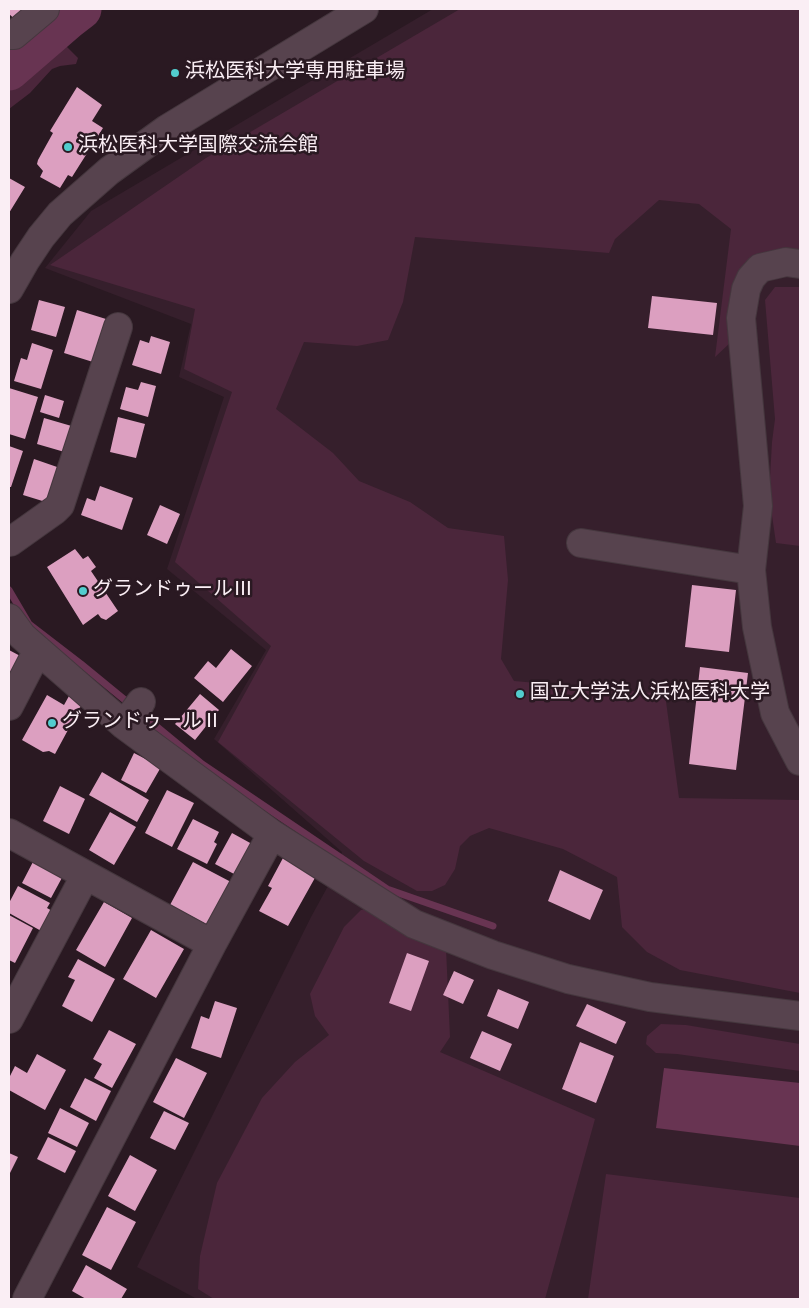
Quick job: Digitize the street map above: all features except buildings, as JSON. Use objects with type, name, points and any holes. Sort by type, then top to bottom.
[{"type":"street","points":[[9,35],[14,35],[45,9]]},
{"type":"street","points":[[9,289],[41,237],[60,214],[109,171],[167,130],[364,9]]},
{"type":"street","points":[[800,264],[786,262],[760,268],[751,278],[746,289],[741,318],[758,506],[751,570],[757,627],[775,713],[800,760]]},
{"type":"street","points":[[9,541],[56,510],[60,504],[118,327]]},
{"type":"street","points":[[581,543],[751,570]]},
{"type":"street","points":[[9,618],[22,636],[124,725],[272,834],[414,924],[493,955],[568,979],[650,997],[800,1016]]},
{"type":"street","points":[[9,706],[38,650]]},
{"type":"street","points":[[124,725],[141,702]]},
{"type":"street","points":[[9,833],[212,944]]},
{"type":"street","points":[[27,1299],[212,944],[272,834]]},
{"type":"street","points":[[9,1019],[85,876]]},
{"type":"shaded area","name":"国立大学法人浜松医科大学","points":[[433,9],[800,9],[800,1299],[197,1299],[137,1267],[311,917],[334,875],[342,852],[214,739],[266,650],[167,569],[224,397],[179,377],[191,324],[45,268],[91,211]]},
{"type":"shaded area","points":[[460,9],[800,9],[800,254],[762,257],[730,343],[715,357],[731,229],[699,204],[659,200],[615,239],[609,253],[415,237],[403,302],[388,340],[357,346],[304,342],[276,409],[333,453],[359,481],[410,502],[448,528],[504,536],[508,580],[501,659],[514,681],[665,694],[679,798],[800,800],[800,993],[680,970],[647,952],[622,927],[617,877],[563,849],[489,828],[470,836],[460,846],[455,869],[445,885],[432,891],[417,891],[364,861],[218,742],[271,646],[175,562],[232,392],[184,369],[195,309],[50,265],[206,158]]},
{"type":"shaded area","points":[[62,42],[78,58],[76,64],[52,69],[30,93],[9,109],[9,83]]},
{"type":"shaded area","points":[[775,287],[800,287],[800,546],[776,543],[769,495],[775,419],[765,300]]},
{"type":"shaded area","points":[[385,905],[445,926],[450,1037],[440,1052],[595,1119],[545,1299],[214,1299],[198,1289],[200,1256],[217,1183],[262,1098],[295,1062],[329,1035],[315,1016],[310,994],[344,927],[361,910]]},
{"type":"shaded area","points":[[661,1024],[686,1025],[800,1044],[800,1071],[677,1054],[656,1053],[646,1044],[647,1036]]},
{"type":"shaded area","points":[[664,1068],[800,1083],[800,1146],[656,1128]]},
{"type":"shaded area","points":[[606,1174],[800,1198],[800,1299],[588,1299]]},
{"type":"waterway","points":[[9,70],[81,9]]},
{"type":"waterway","points":[[9,590],[29,624],[131,705]]},
{"type":"waterway","points":[[139,712],[202,764],[387,889],[493,926]]},
{"type":"place","name":"浜松医科大学専用駐車場","points":[[175,73]]},
{"type":"place","name":"浜松医科大学国際交流会館","points":[[68,147]]},
{"type":"place","name":"グランドゥールⅢ","points":[[83,591]]},
{"type":"place","name":"国立大学法人浜松医科大学","points":[[520,694]]},
{"type":"place","name":"グランドゥールⅡ","points":[[52,723]]}]
